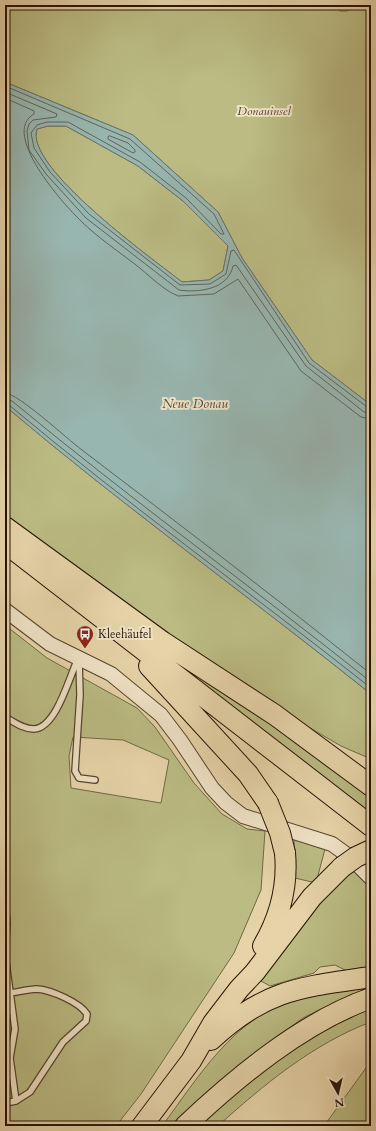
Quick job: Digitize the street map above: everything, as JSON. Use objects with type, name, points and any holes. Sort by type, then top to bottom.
[{"type":"highway","points":[[5,527],[163,642],[274,715],[371,786]]},
{"type":"highway","points":[[5,543],[371,826]]},
{"type":"highway","points":[[91,609],[173,691],[248,774],[268,803],[279,828],[285,853],[286,879],[279,910],[266,941],[238,989],[213,1023],[191,1061],[142,1126]]},
{"type":"highway","points":[[274,715],[371,768]]},
{"type":"highway","points":[[238,989],[255,972],[312,897],[342,868],[356,857],[371,850]]},
{"type":"highway","points":[[191,1061],[226,1027],[245,1012],[266,1000],[298,988],[371,977]]},
{"type":"highway","points":[[185,1126],[251,1069],[286,1043],[341,1011],[371,998]]},
{"type":"street","points":[[5,610],[50,644],[110,674],[161,715],[180,740],[212,788],[237,812],[243,816],[332,844],[371,878]]},
{"type":"lane","points":[[5,718],[23,727],[35,729],[47,724],[55,713],[79,658]]},
{"type":"lane","points":[[79,658],[80,695],[75,771],[79,778],[95,780]]},
{"type":"lane","points":[[5,847],[5,868]]},
{"type":"lane","points":[[5,904],[7,923],[5,955],[8,994],[15,1029],[10,1058],[16,1101]]},
{"type":"lane","points":[[5,1103],[16,1101],[30,1092],[63,1042],[86,1021],[87,1014],[83,1007],[63,997],[37,989],[8,994]]},
{"type":"green space","name":"Donauinsel","points":[[5,5],[335,5],[340,11],[347,11],[355,5],[371,5],[371,405],[312,360],[242,258],[218,212],[133,135],[5,82]]},
{"type":"green space","points":[[48,126],[66,126],[138,166],[183,201],[228,246],[223,271],[209,280],[182,282],[120,234],[69,188],[50,165],[38,145],[37,129]]},
{"type":"green space","points":[[5,406],[95,480],[371,694],[371,759],[341,746],[262,700],[136,615],[5,517]]},
{"type":"green space","points":[[46,565],[371,793],[371,819]]},
{"type":"green space","points":[[5,625],[47,658],[137,708],[155,727],[194,783],[222,814],[247,829],[265,831],[261,890],[234,953],[141,1094],[116,1126],[5,1126]],"holes":[[[73,737],[123,740],[169,760],[161,803],[71,788],[69,756]]]},
{"type":"green space","points":[[294,839],[325,849],[316,883],[295,878]]},
{"type":"green space","points":[[356,871],[371,887],[371,967],[347,971],[335,965],[320,967],[314,973],[270,986],[261,981],[327,892],[341,877]]},
{"type":"green space","points":[[371,983],[371,990],[323,1008],[303,1018],[244,1061],[170,1126],[162,1126],[219,1052],[235,1035],[253,1021],[272,1009],[303,997]]},
{"type":"green space","points":[[371,1007],[371,1022],[329,1041],[309,1054],[252,1096],[218,1126],[195,1126],[221,1103],[303,1041]]},
{"type":"green space","points":[[371,1061],[371,1126],[324,1126]]},
{"type":"water","name":"Neue Donau","points":[[5,82],[133,135],[218,212],[242,258],[312,360],[371,405],[371,694],[95,480],[5,406]],"holes":[[[48,126],[66,126],[138,166],[183,201],[228,246],[223,271],[209,280],[182,282],[120,234],[69,188],[50,165],[38,145],[37,129]]]},
{"type":"place","name":"Kleehäufel","points":[[85,649]]}]
